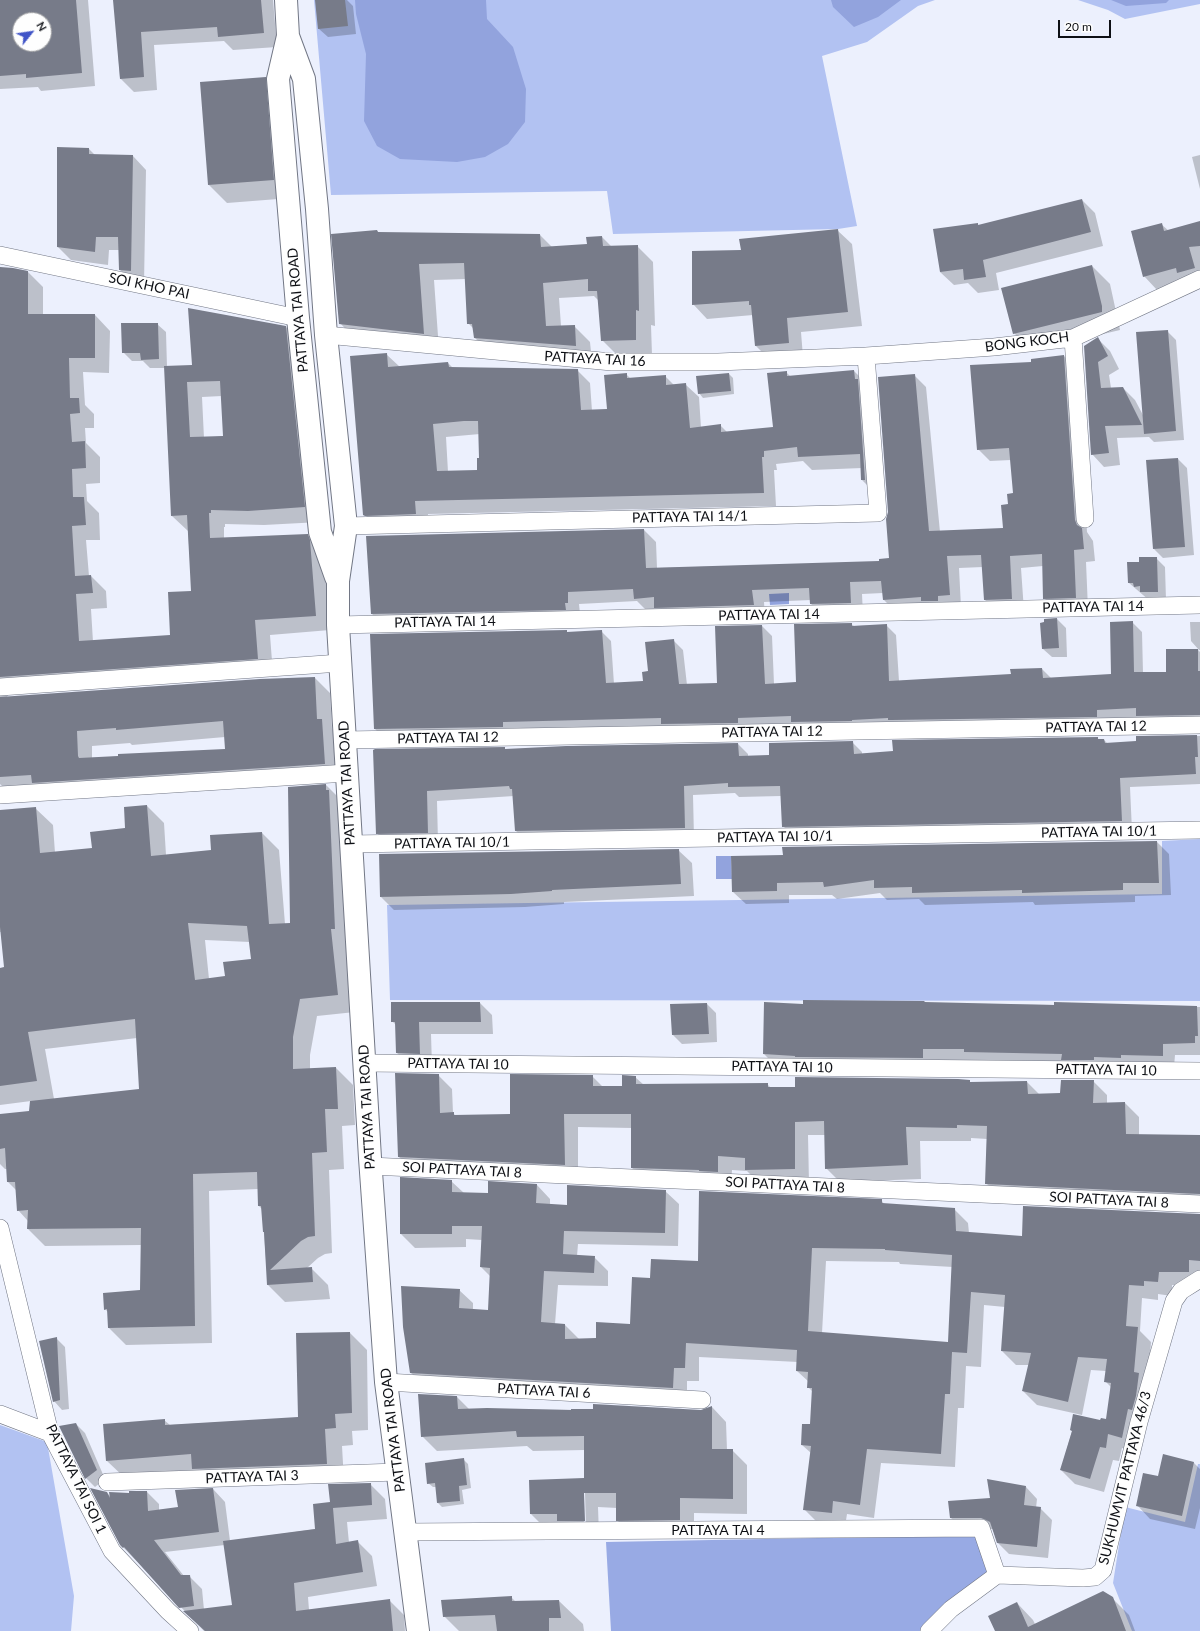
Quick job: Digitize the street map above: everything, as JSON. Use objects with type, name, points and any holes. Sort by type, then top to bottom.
[{"type":"main road","name":"PATTAYA TAI ROAD","points":[[286,0],[288,36],[278,79],[298,318],[320,532],[338,581]]},
{"type":"main road","name":"PATTAYA TAI ROAD","points":[[288,36],[304,79],[317,209],[326,335],[346,526],[338,581],[338,625],[370,1166],[386,1382],[418,1631]]},
{"type":"street","name":"SOI KHO PAI","points":[[0,255],[298,318]]},
{"type":"street","name":"BONG KOCH","points":[[866,356],[994,347],[1073,338],[1200,278]]},
{"type":"street","name":"PATTAYA TAI 16","points":[[326,335],[612,362],[718,362],[866,356]]},
{"type":"street","points":[[1073,338],[1085,519]]},
{"type":"street","name":"PATTAYA TAI 14/1","points":[[346,526],[878,512],[866,356]]},
{"type":"street","name":"PATTAYA TAI 14","points":[[338,625],[1200,605]]},
{"type":"street","points":[[0,687],[340,664]]},
{"type":"street","name":"PATTAYA TAI 12","points":[[345,740],[1200,725]]},
{"type":"street","points":[[0,795],[347,773]]},
{"type":"street","name":"PATTAYA TAI 10/1","points":[[351,844],[1200,830]]},
{"type":"street","name":"PATTAYA TAI 10","points":[[364,1063],[1200,1070]]},
{"type":"street","name":"SOI PATTAYA TAI 8","points":[[370,1166],[1200,1204]]},
{"type":"street","name":"PATTAYA TAI SOI 1","points":[[0,1228],[50,1433],[112,1551],[168,1611],[190,1631]]},
{"type":"street","name":"SUKHUMVIT PATTAYA 46/3","points":[[997,1575],[1082,1578],[1095,1577],[1103,1570],[1139,1422],[1174,1301],[1181,1291],[1200,1279]]},
{"type":"street","name":"PATTAYA TAI 6","points":[[386,1382],[702,1400]]},
{"type":"street","points":[[0,1414],[50,1433]]},
{"type":"street","name":"PATTAYA TAI 3","points":[[107,1482],[397,1472]]},
{"type":"street","name":"PATTAYA TAI 4","points":[[405,1532],[981,1528],[997,1575]]},
{"type":"street","points":[[929,1631],[951,1609],[997,1575]]},
{"type":"shaded area","points":[[314,0],[935,0],[918,6],[867,42],[822,56],[857,226],[838,229],[613,234],[607,191],[331,195]]},
{"type":"shaded area","points":[[355,0],[486,0],[487,19],[513,47],[526,89],[525,122],[508,144],[485,157],[457,162],[400,159],[377,146],[364,121],[366,54],[356,14]]},
{"type":"shaded area","points":[[831,0],[901,0],[878,17],[854,27],[833,7]]},
{"type":"shaded area","points":[[1078,0],[1200,0],[1200,4],[1125,19],[1108,10]]},
{"type":"shaded area","points":[[1111,0],[1169,0],[1166,3],[1126,6]]},
{"type":"shaded area","points":[[789,593],[789,604],[770,605],[769,594]]},
{"type":"shaded area","points":[[1200,839],[1200,1001],[390,1000],[387,905],[1162,894],[1162,841]]},
{"type":"shaded area","points":[[716,856],[731,856],[732,879],[716,879]]},
{"type":"shaded area","points":[[0,1425],[47,1442],[74,1596],[71,1631],[0,1631]]},
{"type":"shaded area","points":[[1198,1464],[1200,1464],[1200,1631],[1132,1631],[1113,1583],[1125,1507],[1185,1522]]},
{"type":"shaded area","points":[[977,1535],[989,1571],[948,1602],[921,1631],[611,1631],[606,1542]]},
{"type":"building","points":[[0,0],[76,0],[82,73],[26,78],[26,74],[0,76]]},
{"type":"building","points":[[113,0],[261,0],[264,33],[218,37],[217,27],[141,32],[144,77],[120,79]]},
{"type":"building","points":[[315,0],[345,0],[348,26],[318,29]]},
{"type":"building","points":[[266,77],[274,180],[208,185],[200,82]]},
{"type":"building","points":[[57,147],[89,148],[89,154],[133,155],[131,271],[119,270],[118,237],[96,237],[95,252],[57,247]]},
{"type":"building","points":[[1082,199],[1091,232],[983,260],[986,277],[964,280],[963,269],[940,272],[933,229],[978,223],[978,225]]},
{"type":"building","points":[[1200,221],[1200,246],[1189,247],[1195,268],[1177,273],[1176,268],[1143,277],[1131,231],[1162,223],[1164,231]]},
{"type":"building","points":[[838,229],[848,312],[787,318],[789,343],[755,346],[751,305],[749,305],[749,301],[692,305],[692,251],[741,250],[739,239]]},
{"type":"building","points":[[377,230],[378,232],[540,234],[541,247],[587,244],[586,237],[602,236],[603,246],[638,245],[639,311],[636,310],[636,340],[601,341],[597,291],[588,291],[588,279],[543,283],[546,326],[575,325],[576,346],[474,338],[472,324],[467,324],[464,263],[419,264],[424,334],[339,324],[331,234]]},
{"type":"building","points":[[1092,265],[1102,306],[1102,312],[1013,334],[1001,288]]},
{"type":"building","points":[[0,267],[28,271],[28,314],[95,314],[95,358],[69,358],[70,398],[79,398],[80,413],[70,414],[72,442],[85,441],[86,468],[72,469],[73,497],[84,497],[86,525],[72,526],[75,576],[91,575],[93,593],[76,594],[79,641],[170,635],[168,592],[191,591],[187,515],[171,516],[164,366],[192,365],[188,308],[286,326],[305,507],[248,511],[211,510],[211,513],[209,513],[210,538],[308,534],[310,540],[316,616],[255,620],[258,659],[0,677]],"holes":[[[220,381],[223,436],[190,437],[187,382]]]},
{"type":"building","points":[[121,323],[158,323],[159,359],[141,360],[140,353],[122,353]]},
{"type":"building","points":[[1168,330],[1176,431],[1144,434],[1136,332]]},
{"type":"building","points":[[1098,337],[1108,356],[1098,362],[1101,388],[1123,387],[1142,425],[1105,426],[1109,453],[1091,455],[1084,346]]},
{"type":"building","points":[[387,353],[388,367],[448,362],[449,367],[578,369],[581,410],[607,409],[604,375],[627,373],[627,378],[666,375],[666,385],[686,383],[690,428],[721,424],[721,432],[773,427],[767,373],[787,371],[787,376],[854,370],[855,379],[858,379],[865,480],[861,480],[860,454],[798,457],[797,447],[764,451],[764,457],[762,457],[764,493],[415,501],[416,514],[365,516],[363,515],[350,356]],"holes":[[[478,421],[479,458],[477,458],[477,470],[437,471],[433,424]]]},
{"type":"building","points":[[1064,355],[1075,520],[1077,525],[1082,528],[1084,549],[1074,550],[1076,598],[1043,599],[1042,554],[1010,556],[1012,599],[984,600],[981,555],[947,556],[950,595],[938,596],[938,601],[921,601],[921,597],[883,600],[881,581],[850,582],[851,603],[810,604],[809,588],[752,590],[754,605],[654,608],[654,597],[634,599],[633,589],[568,592],[568,603],[565,603],[566,610],[371,614],[366,536],[644,529],[646,568],[879,561],[879,559],[889,558],[886,519],[888,512],[878,377],[915,374],[929,531],[1003,528],[1001,505],[1008,504],[1007,494],[1013,493],[1009,448],[977,450],[970,365],[1031,362],[1031,359]]},
{"type":"building","points":[[729,373],[731,391],[698,394],[696,376]]},
{"type":"building","points":[[1178,458],[1185,547],[1153,549],[1146,460]]},
{"type":"building","points":[[1139,557],[1157,557],[1158,592],[1140,592],[1140,586],[1134,587],[1133,583],[1128,583],[1127,562],[1139,562]]},
{"type":"building","points":[[1057,618],[1059,648],[1042,649],[1040,623],[1044,622],[1044,619]]},
{"type":"building","points":[[1133,621],[1134,672],[1166,672],[1166,649],[1198,649],[1198,671],[1200,671],[1200,715],[1136,716],[1136,708],[1097,710],[1097,717],[892,720],[888,720],[888,718],[852,721],[791,722],[791,716],[738,718],[738,723],[661,724],[661,718],[503,722],[503,727],[374,729],[370,634],[567,630],[567,632],[602,630],[606,683],[643,681],[642,672],[648,671],[645,642],[674,639],[679,684],[717,683],[715,626],[762,625],[765,684],[796,682],[794,624],[852,623],[852,626],[887,624],[889,681],[1011,674],[1010,669],[1042,668],[1043,678],[1111,674],[1110,622]]},
{"type":"building","points":[[315,677],[317,719],[322,719],[325,764],[32,783],[31,775],[0,777],[0,697],[260,679]],"holes":[[[223,721],[225,749],[118,754],[118,756],[79,758],[77,731],[116,728],[116,730]]]},
{"type":"building","points":[[1197,735],[1198,757],[1195,757],[1196,774],[1120,778],[1122,821],[782,827],[780,786],[728,787],[728,783],[684,786],[685,828],[515,831],[512,789],[510,789],[509,786],[427,791],[428,833],[376,834],[373,750],[375,749],[505,747],[505,749],[566,746],[738,743],[739,756],[769,755],[769,743],[853,741],[854,754],[893,751],[892,740],[1098,737],[1098,739],[1104,739],[1105,743],[1136,741],[1136,736]]},
{"type":"building","points":[[326,784],[326,790],[329,790],[335,929],[331,929],[338,995],[300,999],[293,1037],[293,1069],[336,1067],[338,1109],[325,1109],[327,1152],[312,1153],[315,1236],[308,1237],[301,1241],[270,1270],[312,1267],[313,1282],[267,1285],[264,1232],[261,1206],[258,1206],[257,1172],[193,1174],[195,1326],[108,1328],[107,1309],[104,1310],[103,1293],[140,1290],[141,1228],[27,1229],[28,1210],[17,1211],[15,1182],[7,1182],[5,1148],[0,1149],[0,1114],[29,1111],[30,1101],[139,1089],[135,1019],[28,1032],[37,1081],[0,1086],[0,968],[4,967],[0,927],[0,810],[36,807],[40,853],[92,848],[90,832],[125,828],[124,807],[147,805],[151,856],[211,850],[210,835],[262,832],[269,924],[290,923],[288,787]],"holes":[[[188,923],[247,926],[251,959],[223,962],[225,976],[195,980]]]},
{"type":"building","points":[[1157,841],[1159,883],[1123,883],[1123,890],[1022,893],[1022,890],[912,893],[912,887],[874,888],[874,880],[824,887],[823,882],[777,883],[777,891],[732,892],[731,856],[783,855],[782,847]]},
{"type":"building","points":[[679,849],[681,884],[552,890],[511,894],[380,897],[379,854]]},
{"type":"building","points":[[803,1000],[925,1001],[924,1002],[1054,1005],[1054,1002],[1197,1006],[1198,1036],[1195,1036],[1195,1043],[1163,1044],[1163,1056],[1121,1055],[1121,1058],[1094,1057],[1094,1060],[1061,1060],[1062,1054],[964,1052],[964,1049],[923,1049],[923,1058],[795,1057],[763,1054],[764,1002],[803,1004]]},
{"type":"building","points":[[391,1002],[480,1002],[481,1022],[419,1022],[420,1054],[396,1053],[395,1022],[391,1022]]},
{"type":"building","points":[[707,1003],[709,1034],[672,1035],[670,1004]]},
{"type":"building","points":[[395,1073],[439,1074],[440,1113],[454,1112],[454,1115],[510,1114],[510,1074],[593,1075],[593,1086],[622,1086],[622,1075],[636,1076],[636,1084],[768,1083],[768,1087],[795,1087],[795,1077],[958,1079],[970,1080],[970,1082],[1027,1081],[1028,1094],[1060,1093],[1061,1080],[1094,1080],[1093,1103],[1125,1102],[1126,1134],[1200,1135],[1200,1194],[985,1184],[987,1126],[957,1125],[957,1128],[906,1127],[908,1165],[825,1169],[824,1121],[795,1122],[795,1169],[745,1170],[745,1158],[718,1156],[718,1172],[631,1168],[631,1114],[564,1114],[565,1165],[398,1157]]},
{"type":"building","points":[[400,1177],[452,1180],[452,1192],[488,1193],[488,1181],[537,1184],[536,1203],[567,1205],[567,1185],[666,1190],[665,1233],[564,1231],[563,1254],[595,1256],[594,1273],[544,1271],[541,1322],[565,1324],[565,1339],[596,1338],[596,1322],[630,1324],[632,1277],[650,1278],[651,1259],[698,1261],[699,1191],[882,1199],[882,1203],[955,1208],[956,1231],[1022,1236],[1023,1206],[1200,1214],[1200,1261],[1189,1260],[1189,1272],[1159,1272],[1158,1282],[1144,1281],[1144,1286],[1129,1285],[1126,1326],[1138,1327],[1134,1372],[1139,1373],[1136,1396],[1132,1410],[1128,1409],[1122,1438],[1108,1434],[1106,1448],[1100,1447],[1090,1479],[1060,1470],[1072,1431],[1070,1430],[1073,1414],[1100,1420],[1101,1418],[1106,1419],[1111,1383],[1104,1382],[1107,1359],[1078,1357],[1068,1402],[1022,1391],[1031,1353],[1001,1351],[1005,1295],[971,1292],[967,1353],[952,1352],[950,1394],[945,1394],[941,1454],[867,1449],[860,1505],[833,1501],[832,1513],[803,1510],[811,1446],[801,1445],[802,1424],[810,1424],[812,1388],[807,1388],[808,1372],[796,1371],[797,1350],[686,1343],[685,1368],[674,1368],[673,1388],[410,1373],[403,1327],[401,1286],[460,1289],[459,1308],[488,1310],[490,1268],[480,1267],[482,1226],[452,1226],[452,1234],[400,1234]],"holes":[[[812,1248],[885,1249],[952,1255],[948,1342],[808,1331]]]},
{"type":"building","points":[[350,1332],[352,1413],[335,1414],[336,1428],[325,1429],[327,1464],[192,1469],[191,1454],[106,1461],[103,1424],[165,1419],[165,1425],[298,1417],[296,1333]]},
{"type":"building","points":[[57,1337],[60,1400],[53,1402],[39,1341]]},
{"type":"building","points":[[418,1394],[457,1396],[458,1409],[487,1408],[571,1410],[593,1409],[593,1404],[701,1410],[712,1406],[712,1449],[733,1449],[733,1499],[680,1498],[680,1520],[616,1521],[616,1493],[584,1493],[585,1521],[557,1521],[557,1514],[530,1514],[529,1480],[584,1478],[584,1436],[517,1437],[516,1431],[421,1437]]},
{"type":"building","points":[[76,1423],[97,1470],[85,1479],[59,1426]]},
{"type":"building","points":[[1163,1454],[1194,1462],[1182,1516],[1136,1506],[1143,1473],[1158,1476]]},
{"type":"building","points":[[464,1458],[467,1485],[459,1486],[460,1501],[437,1503],[435,1483],[427,1484],[425,1463]]},
{"type":"building","points":[[987,1479],[1026,1486],[1024,1505],[1041,1507],[1037,1547],[997,1543],[990,1522],[981,1518],[950,1518],[948,1501],[990,1498]]},
{"type":"building","points":[[371,1483],[372,1505],[333,1508],[336,1544],[358,1540],[363,1572],[294,1583],[296,1611],[390,1599],[393,1631],[205,1631],[183,1611],[232,1605],[223,1541],[315,1529],[313,1504],[330,1502],[328,1484]]},
{"type":"building","points":[[90,1488],[107,1492],[110,1498],[109,1492],[129,1493],[129,1491],[147,1491],[148,1511],[178,1507],[175,1490],[213,1488],[219,1532],[154,1540],[181,1575],[190,1575],[194,1606],[179,1608],[124,1547],[123,1548],[120,1545]]},
{"type":"building","points":[[1103,1591],[1113,1597],[1126,1631],[995,1631],[988,1616],[1017,1602],[1028,1627]]},
{"type":"building","points":[[512,1596],[512,1601],[559,1600],[561,1618],[549,1618],[549,1631],[497,1631],[495,1615],[443,1617],[441,1600]]}]
